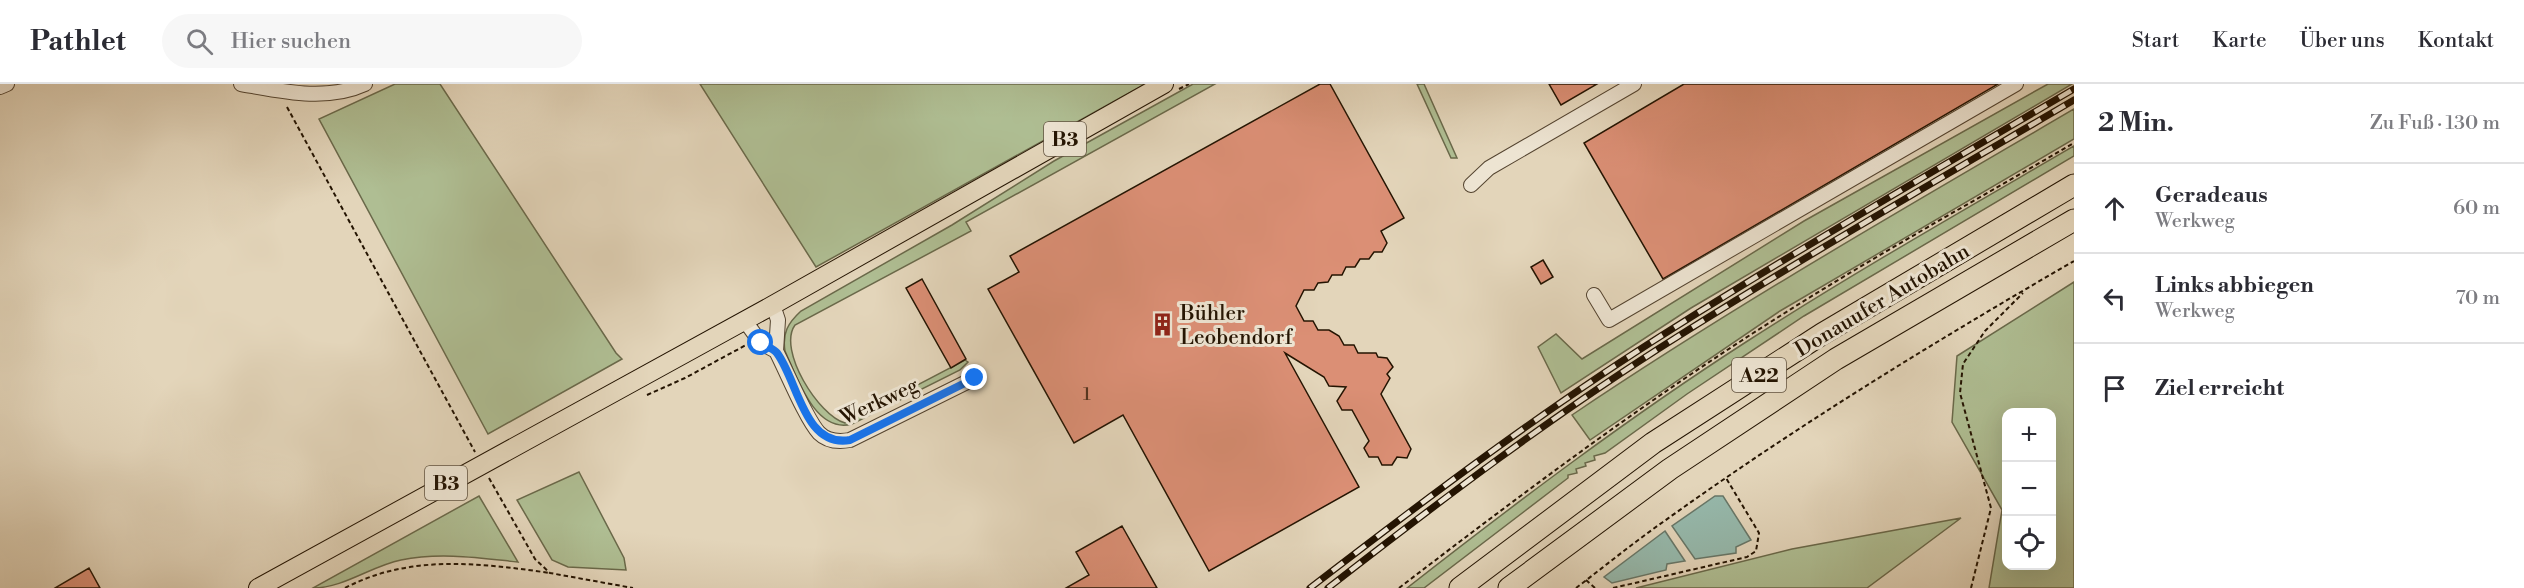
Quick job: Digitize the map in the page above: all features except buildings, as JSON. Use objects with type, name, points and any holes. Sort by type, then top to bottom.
[{"type":"highway","name":"Donauufer Autobahn","points":[[1460,588],[1653,443],[1822,334],[2074,185]]},
{"type":"highway","name":"Donauufer Autobahn","points":[[1509,588],[1670,469],[1836,359],[2074,220]]},
{"type":"main road","name":"B3","points":[[258,588],[745,321],[1164,84]]},
{"type":"street","points":[[0,87],[7,84]]},
{"type":"street","points":[[246,84],[287,92],[340,93],[365,84]]},
{"type":"street","points":[[1471,185],[1489,168],[1634,84]]},
{"type":"street","points":[[1594,295],[1609,320],[2016,84]]},
{"type":"street","points":[[745,321],[761,343],[776,351],[778,320],[773,305]]},
{"type":"street","name":"Werkweg","points":[[776,351],[814,426],[825,437],[833,441],[850,440],[975,378]]},
{"type":"path","points":[[287,92],[286,106],[535,559],[550,573]]},
{"type":"path","points":[[1399,588],[1593,443],[1744,339],[2074,143]]},
{"type":"path","points":[[1576,588],[1662,522],[1726,478],[1883,376],[2074,261]]},
{"type":"path","points":[[1971,588],[1991,508],[1960,393],[1963,364],[1985,331],[2025,290]]},
{"type":"path","points":[[1613,588],[1747,557],[1756,552],[1759,533],[1726,478]]},
{"type":"path","points":[[345,588],[355,582],[414,565],[426,564],[485,564],[633,588]]},
{"type":"path","points":[[1586,580],[1595,588]]},
{"type":"shaded area","points":[[395,84],[440,84],[622,359],[488,434],[319,119]]},
{"type":"shaded area","points":[[700,84],[1145,84],[816,267]]},
{"type":"shaded area","points":[[1193,84],[1215,84],[966,222],[971,231],[795,325],[791,336],[792,350],[804,381],[824,408],[845,423],[965,360],[968,362],[960,370],[852,424],[839,425],[818,412],[809,401],[785,351],[784,339],[787,329],[801,311],[952,225],[1054,161]]},
{"type":"shaded area","points":[[1417,84],[1424,84],[1457,158],[1451,158]]},
{"type":"shaded area","points":[[2048,84],[2072,84],[1691,308],[1561,393],[1538,347],[1556,334],[1582,359],[1804,221]]},
{"type":"shaded area","points":[[2074,109],[2074,139],[1780,311],[1590,440],[1572,415],[1758,296]]},
{"type":"shaded area","points":[[2074,146],[2074,156],[1804,316],[1687,394],[1605,453],[1594,456],[1595,460],[1576,469],[1577,473],[1568,475],[1568,478],[1424,588],[1407,588],[1574,461],[1702,371],[1786,316]]},
{"type":"shaded area","points":[[2074,282],[2074,588],[1989,588],[2002,510],[1952,422],[1957,356]]},
{"type":"shaded area","points":[[579,472],[624,558],[626,570],[568,567],[552,560],[517,500]]},
{"type":"shaded area","points":[[479,496],[518,562],[430,556],[390,563],[347,581],[313,588]]},
{"type":"shaded area","points":[[1715,496],[1723,496],[1751,540],[1736,547],[1736,553],[1695,559],[1672,526]]},
{"type":"shaded area","points":[[1961,518],[1867,588],[1636,588],[1792,549]]},
{"type":"shaded area","points":[[1665,531],[1685,561],[1667,564],[1666,570],[1612,583],[1604,577]]},
{"type":"railway","points":[[1310,588],[1488,454],[1625,359],[1822,237],[2074,89]]},
{"type":"railway","points":[[1328,588],[1500,458],[1632,366],[1726,306],[2074,100]]},
{"type":"place","name":"Bühler Leobendorf","points":[[1162,325]]},
{"type":"route","points":[[761,343],[776,351],[814,426],[818,432],[833,441],[850,440],[975,378]]}]
